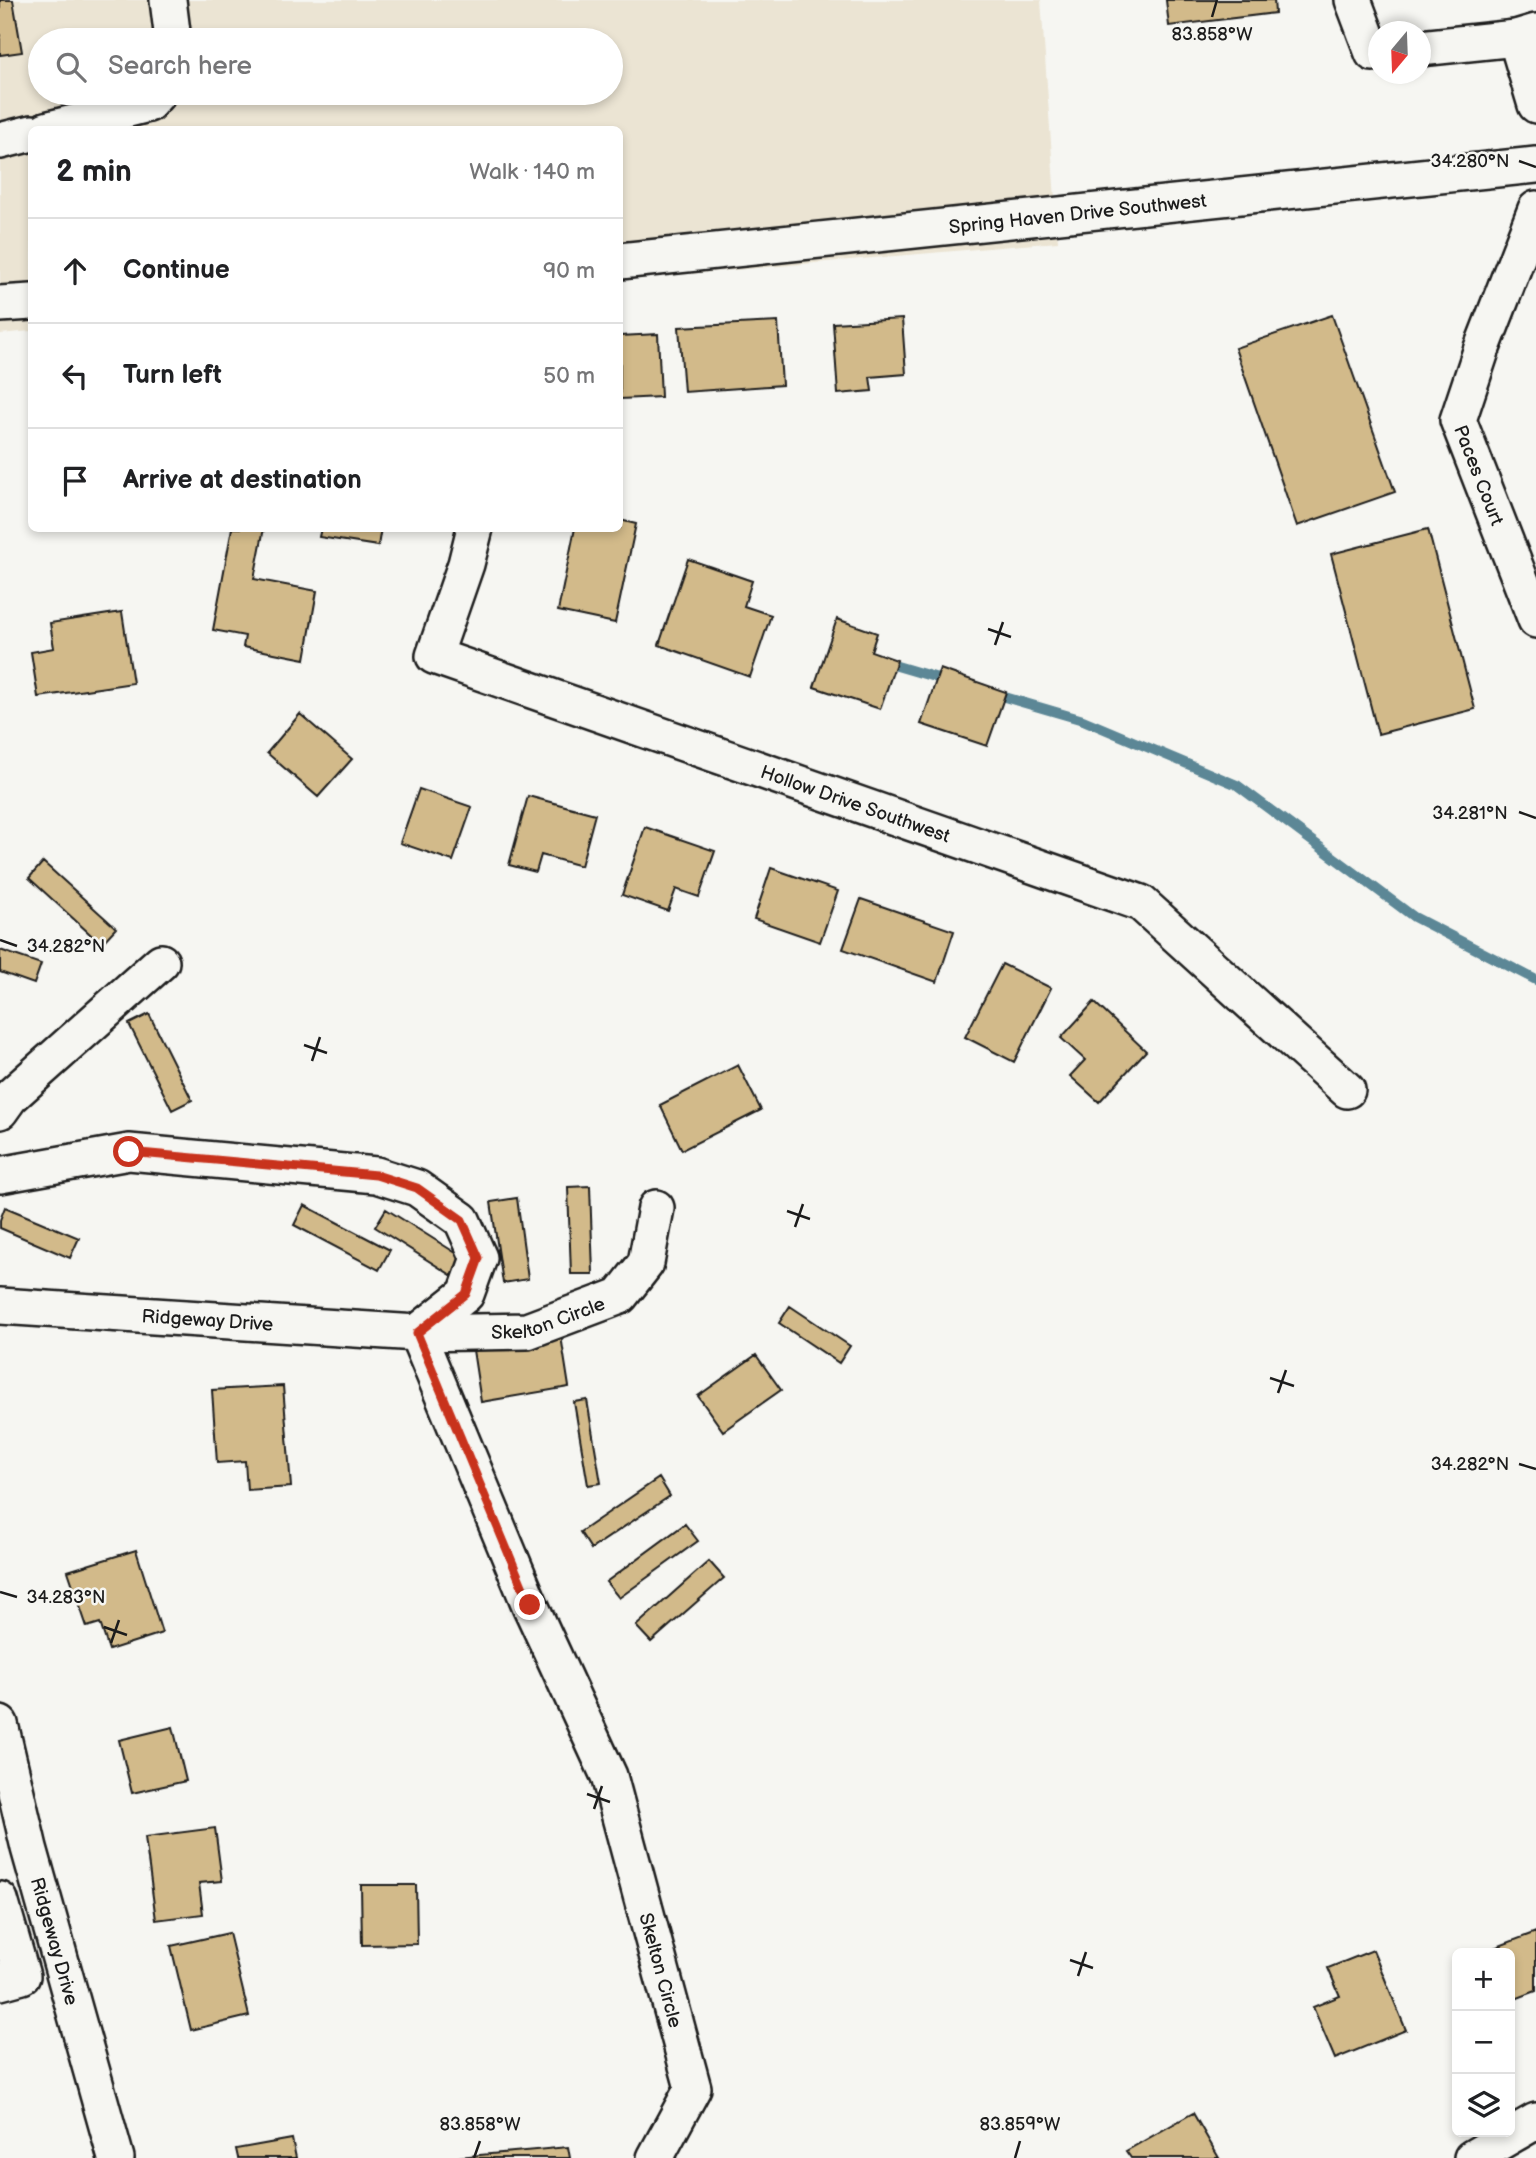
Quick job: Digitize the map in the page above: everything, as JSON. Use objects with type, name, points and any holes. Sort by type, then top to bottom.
[{"type":"street","points":[[168,0],[172,28]]},
{"type":"street","points":[[1353,0],[1368,40]]},
{"type":"street","points":[[1431,47],[1526,35],[1536,105]]},
{"type":"street","points":[[62,126],[144,105]]},
{"type":"street","points":[[0,141],[28,134]]},
{"type":"street","name":"Spring Haven Drive Southwest","points":[[623,261],[1536,165]]},
{"type":"street","name":"Paces Court","points":[[1536,209],[1482,348],[1458,420],[1536,620]]},
{"type":"street","points":[[0,304],[28,302]]},
{"type":"street","name":"Hollow Drive Southwest","points":[[474,532],[466,564],[434,656],[1142,903],[1347,1090]]},
{"type":"street","points":[[0,1111],[10,1097],[161,962]]},
{"type":"street","points":[[0,1175],[129,1152],[376,1175],[417,1188],[462,1220],[479,1258],[466,1294],[417,1333]]},
{"type":"street","name":"Skelton Circle","points":[[655,2158],[693,2088],[609,1776],[530,1605],[417,1333],[527,1331],[620,1296],[646,1263],[656,1208]]},
{"type":"street","name":"Ridgeway Drive","points":[[0,1306],[417,1333]]},
{"type":"street","name":"Ridgeway Drive","points":[[0,1724],[29,1847],[116,2158]]},
{"type":"street","points":[[0,1900],[23,1976],[0,1982]]},
{"type":"street","points":[[1472,2158],[1536,2121]]},
{"type":"shaded area","points":[[0,0],[1041,0],[1058,242],[623,280],[623,126],[28,126],[28,331],[0,334]]},
{"type":"building","points":[[0,0],[13,0],[22,52],[0,55]]},
{"type":"building","points":[[1166,0],[1274,0],[1275,13],[1169,26]]},
{"type":"building","points":[[1332,315],[1395,492],[1297,526],[1235,348]]},
{"type":"building","points":[[902,319],[906,374],[870,377],[872,391],[838,394],[833,323]]},
{"type":"building","points":[[778,322],[782,385],[684,392],[679,327]]},
{"type":"building","points":[[658,334],[661,397],[623,399],[623,336]]},
{"type":"building","points":[[623,521],[636,524],[615,623],[558,611],[574,532],[623,532]]},
{"type":"building","points":[[1428,529],[1475,709],[1378,734],[1331,554]]},
{"type":"building","points":[[231,532],[263,532],[254,579],[317,591],[305,659],[243,647],[245,636],[213,630]]},
{"type":"building","points":[[320,532],[380,532],[378,546],[319,537]]},
{"type":"building","points":[[688,559],[752,581],[744,606],[771,615],[750,677],[659,645]]},
{"type":"building","points":[[122,612],[133,683],[38,697],[31,652],[54,648],[50,623]]},
{"type":"building","points":[[837,619],[877,633],[871,651],[897,660],[880,709],[814,687]]},
{"type":"building","points":[[940,669],[1006,692],[987,746],[921,724]]},
{"type":"building","points":[[300,714],[352,759],[318,797],[267,753]]},
{"type":"building","points":[[419,789],[472,807],[453,861],[400,843]]},
{"type":"building","points":[[528,796],[595,814],[581,866],[541,855],[536,872],[509,865]]},
{"type":"building","points":[[645,827],[715,851],[699,897],[676,889],[668,911],[622,895]]},
{"type":"building","points":[[43,862],[116,928],[101,944],[29,878]]},
{"type":"building","points":[[771,868],[838,891],[820,942],[754,919]]},
{"type":"building","points":[[861,899],[954,931],[937,982],[843,949]]},
{"type":"building","points":[[0,950],[41,964],[34,984],[0,972]]},
{"type":"building","points":[[1002,964],[1051,988],[1014,1062],[965,1037]]},
{"type":"building","points":[[1094,1002],[1146,1051],[1099,1102],[1070,1076],[1085,1060],[1061,1038]]},
{"type":"building","points":[[149,1014],[192,1100],[172,1110],[129,1024]]},
{"type":"building","points":[[738,1065],[761,1110],[682,1150],[660,1105]]},
{"type":"building","points":[[590,1186],[593,1274],[571,1274],[568,1187]]},
{"type":"building","points":[[517,1198],[528,1279],[503,1283],[491,1202]]},
{"type":"building","points":[[304,1205],[390,1250],[379,1270],[294,1225]]},
{"type":"building","points":[[5,1207],[79,1238],[70,1258],[0,1228]]},
{"type":"building","points":[[386,1209],[467,1260],[456,1278],[375,1227]]},
{"type":"building","points":[[790,1306],[850,1346],[839,1363],[779,1323]]},
{"type":"building","points":[[561,1336],[569,1387],[481,1402],[473,1350]]},
{"type":"building","points":[[756,1355],[781,1390],[723,1431],[698,1396]]},
{"type":"building","points":[[283,1386],[291,1487],[247,1490],[245,1461],[217,1463],[212,1390]]},
{"type":"building","points":[[587,1400],[601,1483],[588,1485],[574,1402]]},
{"type":"building","points":[[659,1478],[670,1496],[591,1549],[580,1532]]},
{"type":"building","points":[[685,1524],[698,1541],[619,1598],[606,1582]]},
{"type":"building","points":[[136,1550],[162,1633],[109,1650],[100,1623],[87,1627],[68,1571]]},
{"type":"building","points":[[709,1561],[724,1578],[651,1642],[636,1626]]},
{"type":"building","points":[[173,1727],[186,1781],[132,1793],[119,1740]]},
{"type":"building","points":[[215,1828],[222,1881],[199,1883],[203,1914],[156,1920],[145,1837]]},
{"type":"building","points":[[361,1885],[416,1885],[417,1944],[362,1945]]},
{"type":"building","points":[[1536,1932],[1536,1991],[1515,1999],[1515,1948],[1494,1948]]},
{"type":"building","points":[[229,1933],[249,2016],[191,2030],[171,1946]]},
{"type":"building","points":[[1373,1950],[1406,2030],[1335,2059],[1313,2007],[1340,1996],[1328,1968]]},
{"type":"building","points":[[1193,2113],[1219,2158],[1131,2158],[1126,2151]]},
{"type":"building","points":[[292,2139],[296,2158],[238,2158],[236,2149]]},
{"type":"building","points":[[568,2147],[570,2158],[447,2158]]},
{"type":"waterway","points":[[897,666],[948,681]]},
{"type":"waterway","points":[[991,693],[1083,720],[1237,785],[1414,917],[1536,980]]},
{"type":"route","points":[[129,1152],[376,1175],[417,1188],[462,1220],[479,1258],[466,1294],[417,1333],[530,1605]]}]
